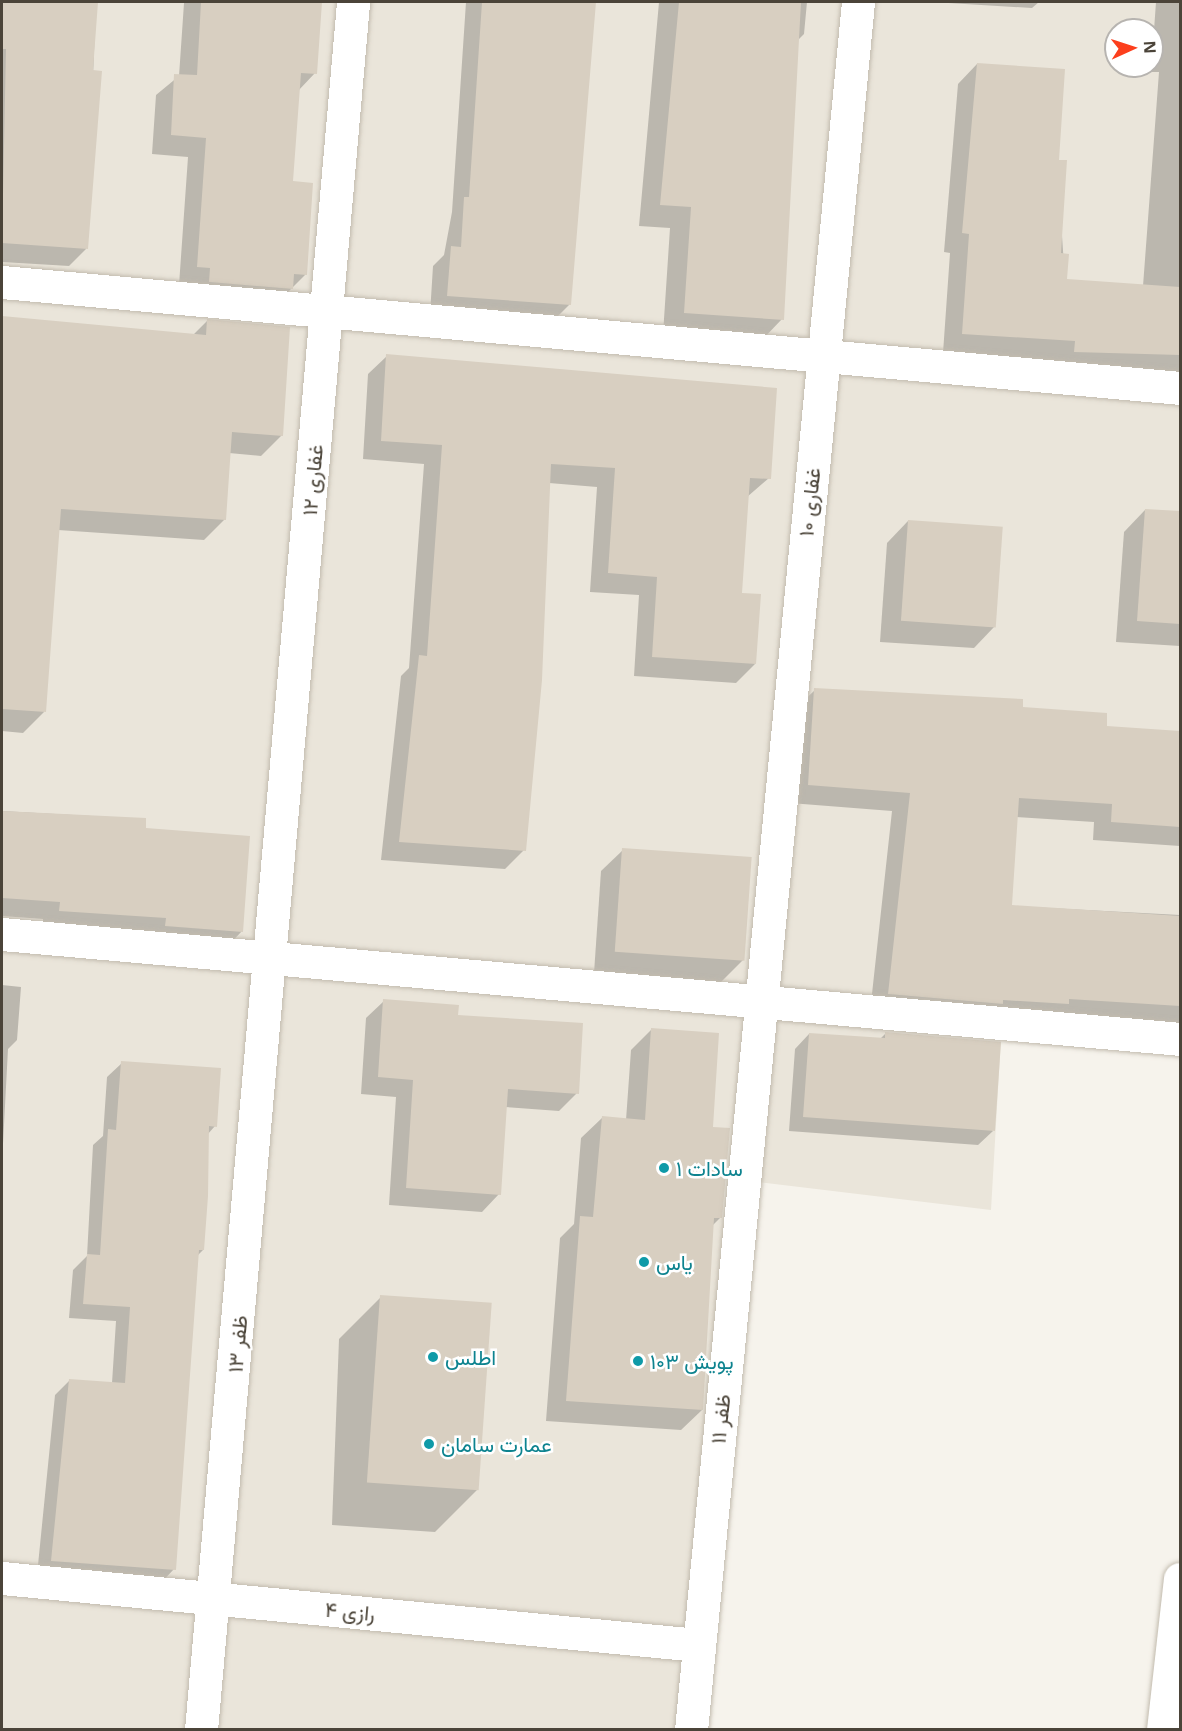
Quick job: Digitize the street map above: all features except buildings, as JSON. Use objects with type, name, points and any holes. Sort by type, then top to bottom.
[{"type":"street","name":"غفاری ۱۲","points":[[270,958],[353,2]]},
{"type":"street","name":"غفاری ۱۰","points":[[761,1002],[858,2]]},
{"type":"street","points":[[2,282],[1180,388]]},
{"type":"street","points":[[2,934],[1180,1039]]},
{"type":"street","name":"ظفر ۱۳","points":[[201,1730],[215,1599],[270,958]]},
{"type":"street","name":"ظفر ۱۱","points":[[692,1730],[698,1645],[761,1002]]},
{"type":"street","name":"رازی ۴","points":[[2,1578],[698,1645]]},
{"type":"street","points":[[1163,1730],[1180,1579]]},
{"type":"shaded area","points":[[2,2],[1180,2],[1180,1052],[1001,1038],[991,1210],[732,1179],[683,1729],[2,1730]]},
{"type":"place","name":"سادات ۱","points":[[664,1168]]},
{"type":"place","name":"یاس","points":[[644,1262]]},
{"type":"place","name":"اطلس","points":[[433,1357]]},
{"type":"place","name":"پویش ۱۰۳","points":[[638,1361]]},
{"type":"place","name":"عمارت سامان","points":[[429,1444]]}]
